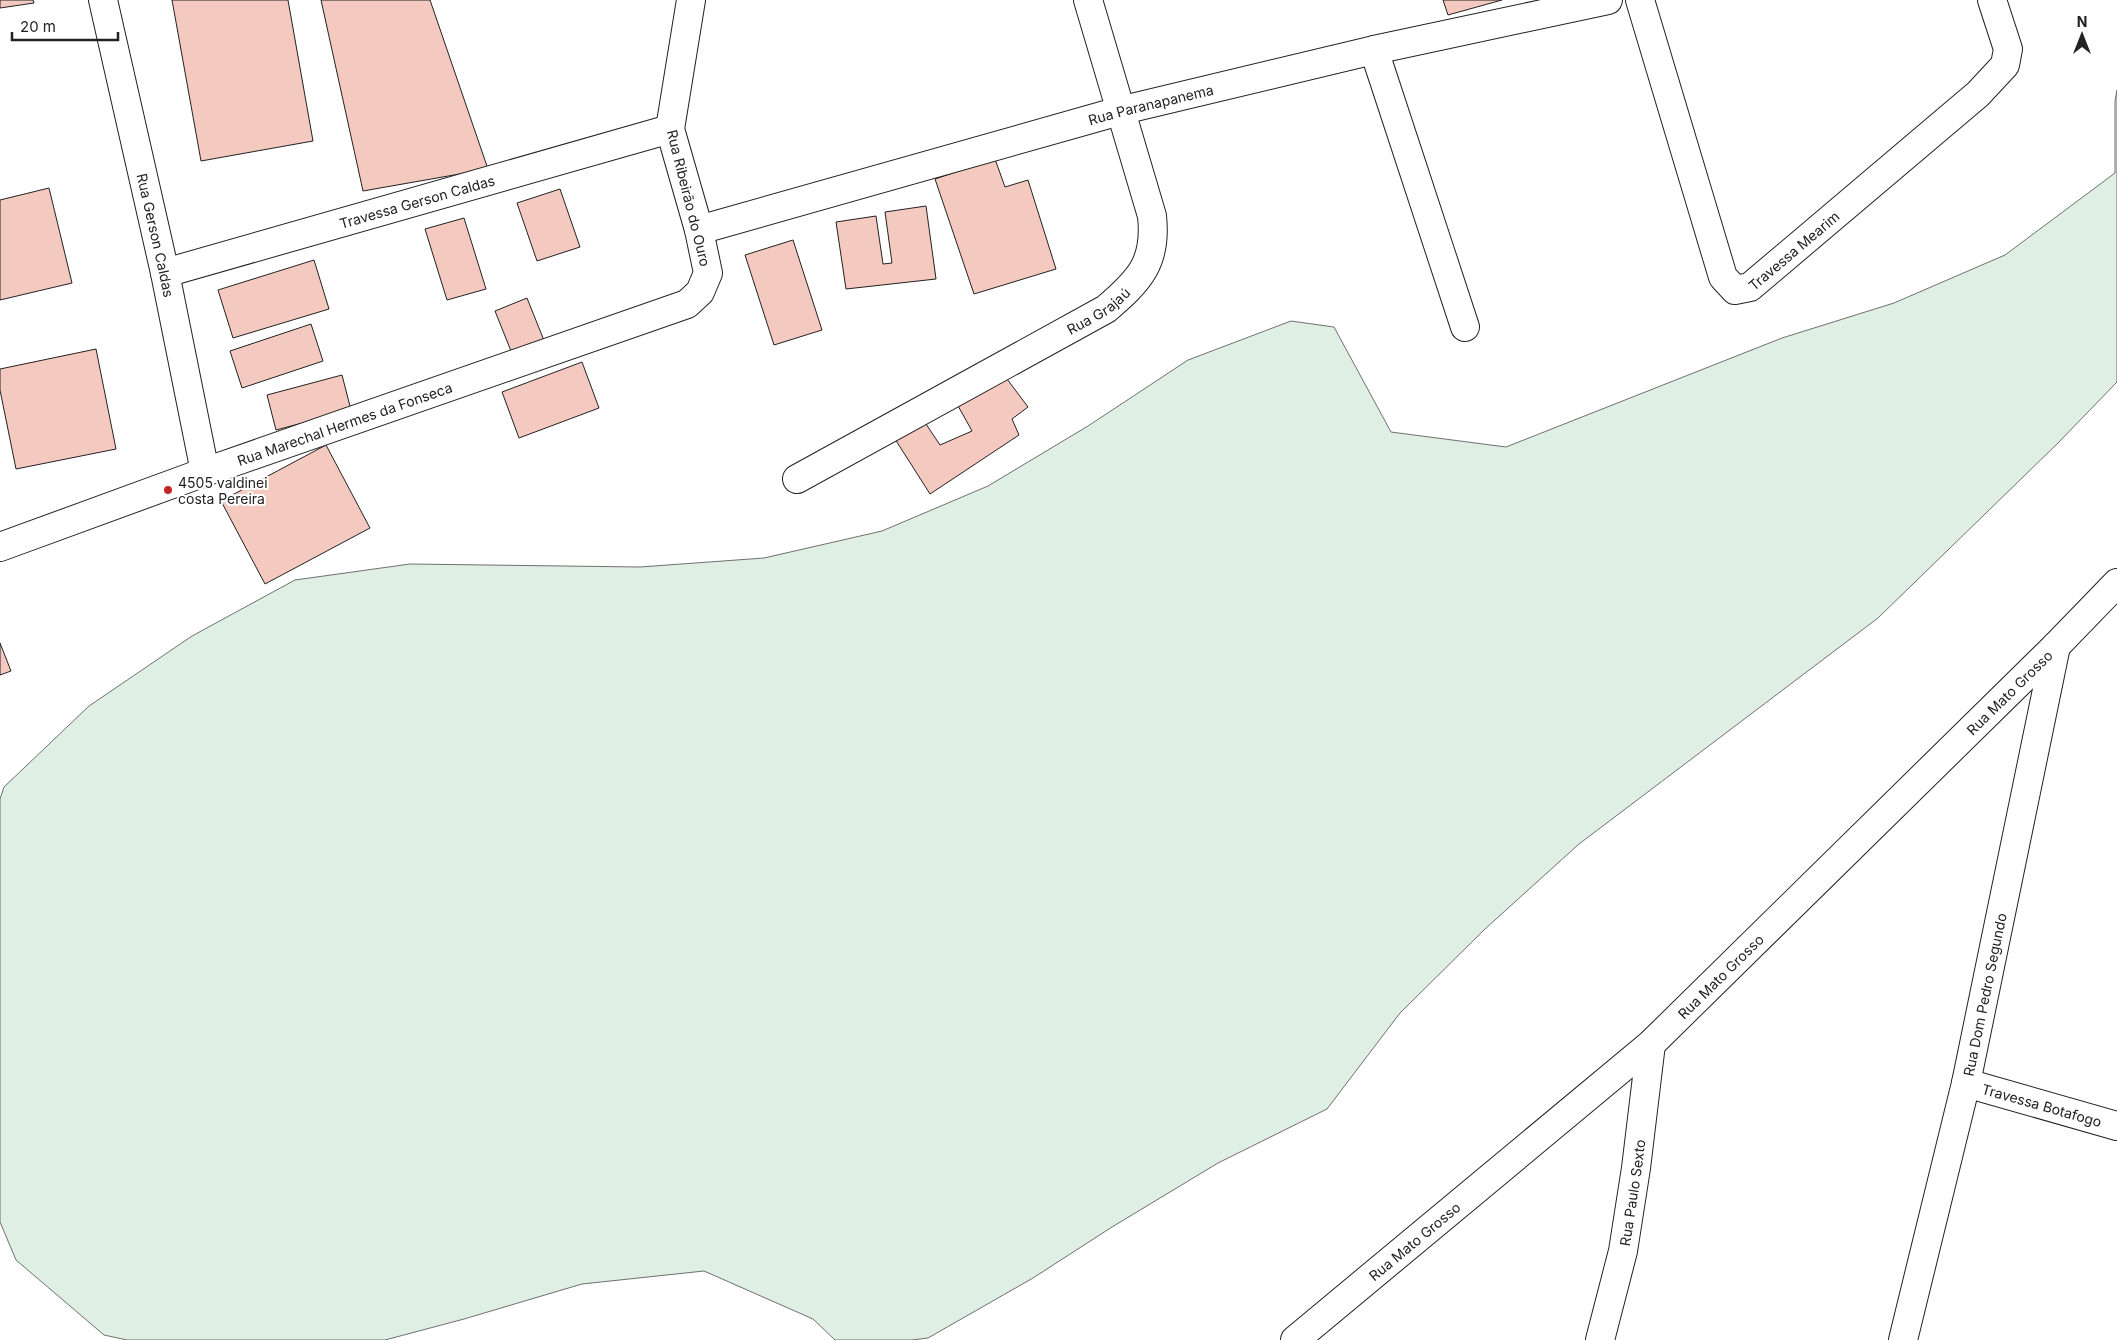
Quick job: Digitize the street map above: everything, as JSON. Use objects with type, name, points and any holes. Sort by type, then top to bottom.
[{"type":"street","name":"Rua Gerson Caldas","points":[[103,0],[165,273],[205,472]]},
{"type":"street","name":"Rua Ribeirão do Ouro","points":[[663,314],[687,304],[700,292],[708,273],[699,230],[670,129],[691,0]]},
{"type":"street","name":"Rua Grajaú","points":[[797,479],[1106,308],[1130,288],[1144,269],[1152,253],[1154,234],[1152,216],[1088,0]]},
{"type":"street","name":"Rua Paranapanema","points":[[699,230],[1122,110],[1374,50],[1608,0]]},
{"type":"street","name":"Travessa Mearim","points":[[1640,0],[1723,277],[1735,290],[1750,287],[1978,94],[2005,65],[2008,49],[1992,0]]},
{"type":"street","points":[[1374,50],[1465,327]]},
{"type":"street","name":"Travessa Gerson Caldas","points":[[165,273],[670,129]]},
{"type":"street","name":"Rua Marechal Hermes da Fonseca","points":[[0,547],[205,472],[663,314]]},
{"type":"street","name":"Rua Mato Grosso","points":[[1295,1340],[1651,1044],[2056,646],[2117,583]]},
{"type":"street","name":"Rua Dom Pedro Segundo","points":[[1903,1340],[1966,1083],[2056,646]]},
{"type":"street","name":"Rua Paulo Sexto","points":[[1600,1340],[1623,1251],[1636,1168],[1651,1044]]},
{"type":"street","name":"Travessa Botafogo","points":[[1966,1083],[2117,1126]]},
{"type":"green space","points":[[2117,90],[2117,382],[2057,444],[1878,618],[1579,844],[1485,929],[1400,1013],[1327,1109],[1218,1163],[1112,1227],[1033,1278],[928,1338],[912,1340],[835,1340],[813,1319],[704,1271],[582,1284],[385,1340],[127,1340],[104,1335],[16,1260],[0,1222],[0,799],[4,787],[89,706],[192,636],[295,580],[410,564],[640,567],[764,558],[882,531],[988,486],[1088,426],[1188,360],[1291,321],[1334,327],[1391,432],[1506,447],[1782,338],[1894,303],[2005,255],[2115,173],[2115,101]]},
{"type":"building","points":[[0,0],[33,0],[34,3],[0,8]]},
{"type":"building","points":[[172,0],[288,0],[313,141],[201,161]]},
{"type":"building","points":[[321,0],[430,0],[488,169],[363,191]]},
{"type":"building","points":[[1443,0],[1502,0],[1448,15]]},
{"type":"building","points":[[995,159],[1005,187],[1028,180],[1056,269],[974,294],[935,179]]},
{"type":"building","points":[[49,188],[72,283],[0,300],[0,200]]},
{"type":"building","points":[[560,189],[580,247],[537,261],[517,203]]},
{"type":"building","points":[[926,206],[936,279],[846,289],[836,222],[876,216],[883,264],[892,263],[885,212]]},
{"type":"building","points":[[464,218],[486,289],[447,300],[425,229]]},
{"type":"building","points":[[793,240],[822,330],[774,345],[745,255]]},
{"type":"building","points":[[314,260],[329,309],[233,338],[218,290]]},
{"type":"building","points":[[527,298],[547,348],[515,361],[495,311]]},
{"type":"building","points":[[311,324],[323,361],[242,388],[230,351]]},
{"type":"building","points":[[96,349],[116,449],[16,469],[0,390],[0,369]]},
{"type":"building","points":[[582,362],[599,408],[519,438],[502,392]]},
{"type":"building","points":[[342,375],[351,410],[276,430],[267,395]]},
{"type":"building","points":[[1004,375],[1028,407],[1012,419],[1019,435],[930,494],[895,439],[924,421],[940,445],[972,431],[957,404]]},
{"type":"building","points":[[326,445],[370,528],[265,584],[221,501]]},
{"type":"building","points":[[0,643],[11,671],[0,675]]},
{"type":"place","name":"4505 valdinei costa Pereira","points":[[168,490]]}]
